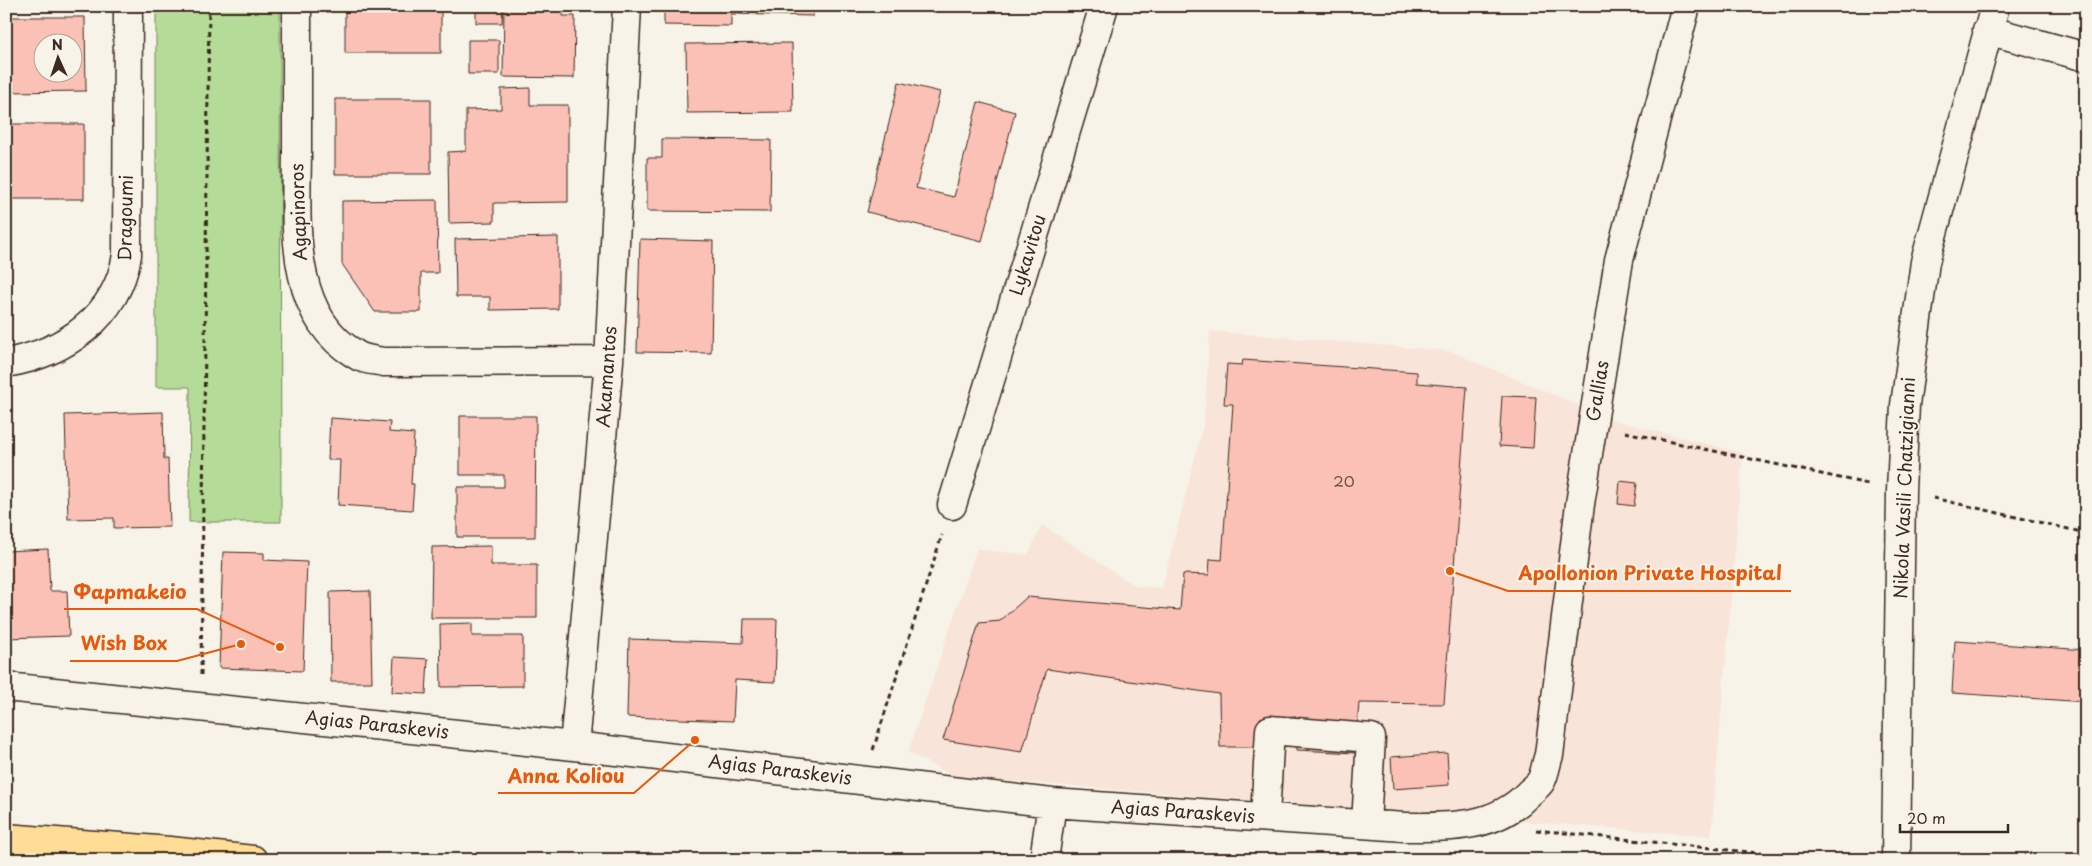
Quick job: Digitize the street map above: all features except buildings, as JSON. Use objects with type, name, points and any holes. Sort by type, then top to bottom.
[{"type":"main road","points":[[6,838],[170,851],[253,860]]},
{"type":"street","name":"Dragoumi","points":[[6,363],[44,354],[75,338],[99,315],[119,288],[125,271],[127,255],[128,6]]},
{"type":"street","name":"Agapinoros","points":[[298,6],[297,233],[305,288],[315,312],[333,337],[355,354],[384,362],[609,361]]},
{"type":"street","name":"Akamantos","points":[[574,746],[609,361],[627,6]]},
{"type":"street","name":"Lykavitou","points":[[952,505],[1104,6]]},
{"type":"street","name":"Gallias","points":[[1541,781],[1549,755],[1554,727],[1580,504],[1619,260],[1686,6]]},
{"type":"street","points":[[1991,18],[2086,57]]},
{"type":"street","name":"Nikola Vasili Chatzigianni","points":[[1896,860],[1905,405],[1925,262],[1991,18]]},
{"type":"street","name":"Agias Paraskevis","points":[[6,687],[574,746],[1052,803],[1366,824],[1432,827],[1476,824],[1498,816],[1522,800],[1541,781]]},
{"type":"street","points":[[1265,817],[1270,730],[1371,738],[1366,824]]},
{"type":"street","points":[[1044,860],[1052,803]]},
{"type":"path","points":[[201,706],[209,6]]},
{"type":"path","points":[[1593,425],[1902,491],[2086,533]]},
{"type":"path","points":[[864,780],[952,505]]},
{"type":"path","points":[[1534,830],[1826,860]]},
{"type":"shaded area","points":[[1210,331],[1449,351],[1619,422],[1743,453],[1711,836],[954,777],[908,752],[977,549],[1028,555],[1042,525],[1135,586],[1162,588],[1204,422]]},
{"type":"green space","points":[[156,6],[280,6],[281,522],[189,522],[190,387],[156,387]]},
{"type":"place","name":"Apollonion Private Hospital","points":[[1450,571]]},
{"type":"place","name":"Wish Box","points":[[241,644]]},
{"type":"place","name":"Φapmakeio","points":[[280,647]]},
{"type":"place","name":"Anna Koliou","points":[[695,740]]}]
